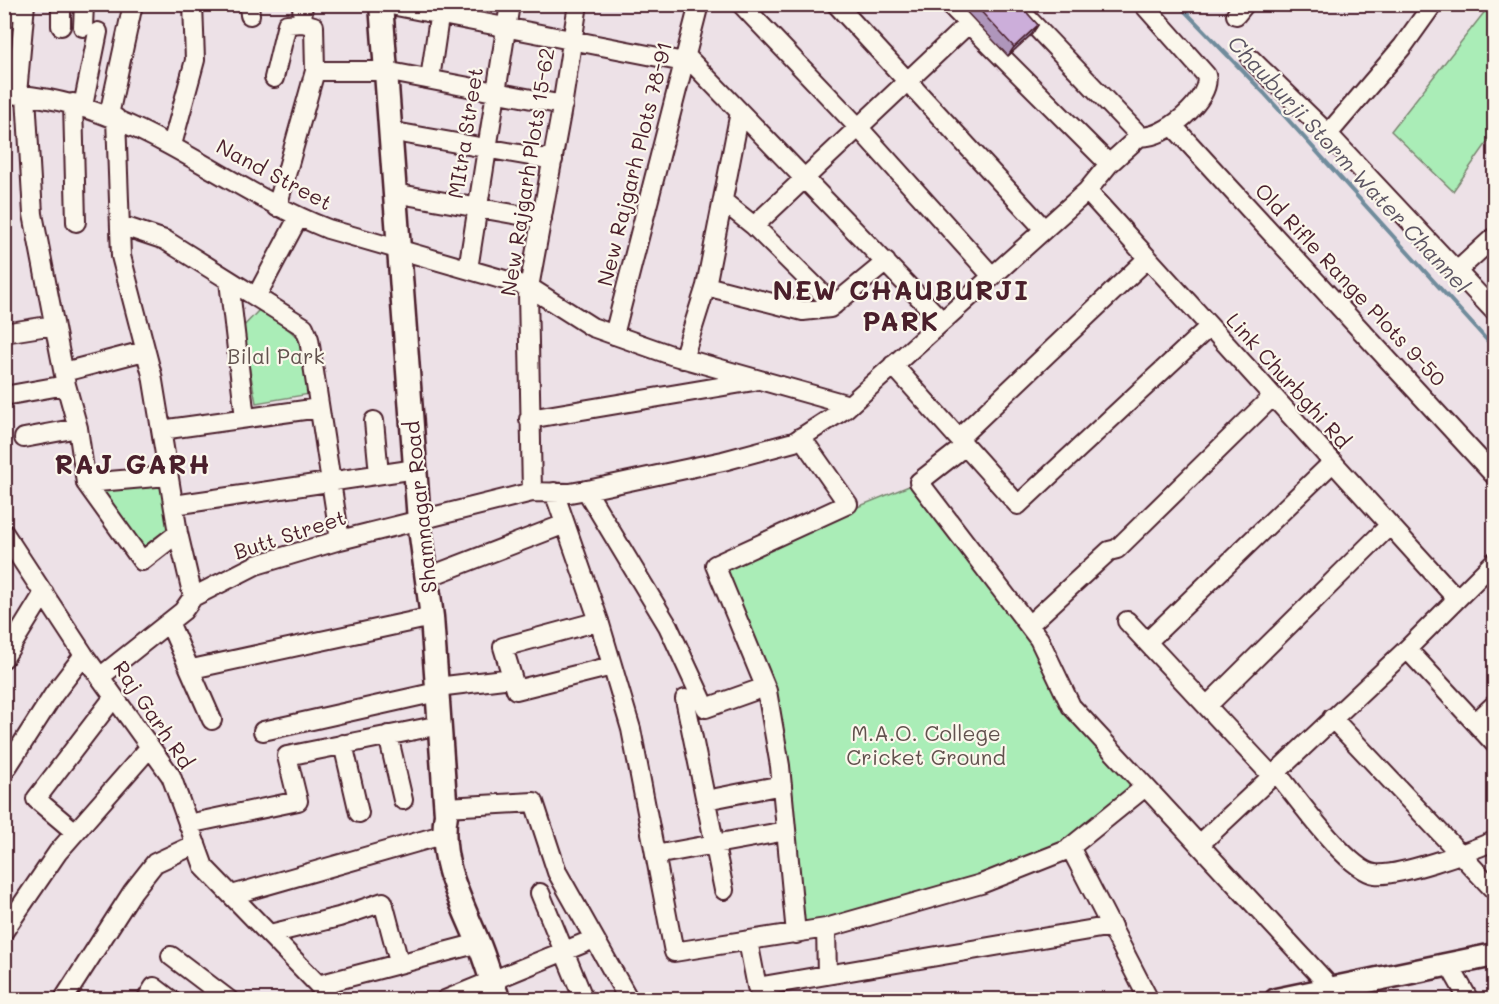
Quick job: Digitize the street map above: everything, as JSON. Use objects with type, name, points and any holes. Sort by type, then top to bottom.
[{"type":"main road","name":"Shamnagar Road","points":[[381,4],[419,521],[428,577],[440,724],[446,807],[442,835],[454,889],[478,943],[495,991]]},
{"type":"main road","points":[[1276,999],[1338,992],[1494,955]]},
{"type":"street","points":[[61,4],[61,26]]},
{"type":"street","points":[[76,222],[78,104],[91,29],[84,4]]},
{"type":"street","points":[[133,4],[113,116],[121,256],[152,375],[178,533],[193,597]]},
{"type":"street","points":[[172,145],[195,60],[193,4]]},
{"type":"street","points":[[386,4],[440,10],[506,28],[685,59],[805,177],[942,321]]},
{"type":"street","name":"MItra Street","points":[[468,269],[510,4]]},
{"type":"street","name":"New Rajgarh Plots 15-62","points":[[532,492],[529,419],[529,286],[553,160],[578,4]]},
{"type":"street","name":"New Rajgarh Plots 78-91","points":[[614,335],[699,4]]},
{"type":"street","points":[[741,4],[858,127],[992,276]]},
{"type":"street","points":[[836,4],[1044,229]]},
{"type":"street","points":[[950,4],[1109,164]]},
{"type":"street","points":[[1014,4],[1140,135],[1153,136],[1173,126],[1205,93],[1208,82],[1206,75],[1143,4]]},
{"type":"street","points":[[1328,134],[1403,46],[1433,4]]},
{"type":"street","points":[[4,11],[24,8],[16,94],[33,214],[65,379],[78,428],[86,483],[142,561],[178,533]]},
{"type":"street","points":[[430,79],[440,10]]},
{"type":"street","points":[[274,78],[288,24],[303,14],[314,26],[315,71],[277,207]]},
{"type":"street","points":[[754,226],[906,80],[968,24]]},
{"type":"street","points":[[1251,59],[1328,134],[1494,311]]},
{"type":"street","points":[[315,71],[385,71],[562,105]]},
{"type":"street","name":"Nand Street","points":[[16,94],[78,104],[113,116],[172,145],[298,218],[328,229],[529,286],[592,327],[683,358],[849,405]]},
{"type":"street","points":[[683,358],[706,286],[740,112]]},
{"type":"street","name":"Old Rifle Range Plots 9-50","points":[[1173,126],[1494,475]]},
{"type":"street","points":[[389,131],[553,160]]},
{"type":"street","name":"Butt Street","points":[[100,676],[183,611],[193,597],[256,565],[340,540],[532,492],[586,490],[723,461],[794,442],[849,405],[1087,190],[1109,164],[1140,135]]},
{"type":"street","name":"Link Churbghi Rd","points":[[1087,190],[1456,599]]},
{"type":"street","points":[[394,193],[542,219]]},
{"type":"street","points":[[724,202],[754,226],[834,305]]},
{"type":"street","points":[[256,297],[298,218]]},
{"type":"street","points":[[120,225],[165,240],[304,327],[309,339],[340,540]]},
{"type":"street","points":[[1456,272],[1494,237]]},
{"type":"street","points":[[1147,259],[919,482],[1039,639],[1071,705],[1145,787],[1201,843],[1324,980],[1338,992]]},
{"type":"street","points":[[706,286],[803,310],[830,308],[886,262]]},
{"type":"street","points":[[229,281],[245,418]]},
{"type":"street","points":[[5,330],[54,325]]},
{"type":"street","points":[[893,365],[1018,505],[1209,327]]},
{"type":"street","points":[[4,396],[65,379],[144,351]]},
{"type":"street","points":[[529,419],[759,380]]},
{"type":"street","points":[[1029,625],[1109,551],[1117,549],[1272,397]]},
{"type":"street","points":[[161,430],[320,408]]},
{"type":"street","points":[[374,421],[379,474]]},
{"type":"street","points":[[24,438],[78,428]]},
{"type":"street","points":[[796,934],[782,786],[765,687],[716,565],[848,504],[801,437]]},
{"type":"street","points":[[1147,642],[1332,463]]},
{"type":"street","points":[[174,505],[416,469]]},
{"type":"street","points":[[86,483],[168,476]]},
{"type":"street","points":[[586,490],[668,626],[706,708],[765,687]]},
{"type":"street","points":[[554,492],[599,621],[631,729],[674,952],[826,928],[981,884],[1070,847],[1145,787]]},
{"type":"street","points":[[428,577],[565,524]]},
{"type":"street","points":[[1208,705],[1390,525]]},
{"type":"street","name":"Raj Garh Rd","points":[[5,536],[84,655],[171,776],[204,867],[333,999]]},
{"type":"street","points":[[1201,843],[1407,649],[1494,562]]},
{"type":"street","points":[[4,657],[44,593]]},
{"type":"street","points":[[192,669],[432,617]]},
{"type":"street","points":[[599,621],[503,647],[516,690],[612,666]]},
{"type":"street","points":[[1127,621],[1274,774],[1337,847],[1363,871],[1389,874],[1463,854],[1494,841]]},
{"type":"street","points":[[169,622],[192,669],[212,720]]},
{"type":"street","points":[[1407,649],[1494,743]]},
{"type":"street","points":[[4,771],[54,694],[84,655]]},
{"type":"street","points":[[263,731],[437,689],[512,678]]},
{"type":"street","points":[[75,832],[36,799],[114,697]]},
{"type":"street","points":[[685,699],[724,890]]},
{"type":"street","points":[[1476,722],[1494,705]]},
{"type":"street","points":[[1332,718],[1463,854],[1494,890]]},
{"type":"street","points":[[188,824],[298,801],[287,756],[440,724]]},
{"type":"street","points":[[388,735],[403,800]]},
{"type":"street","points":[[343,744],[359,813]]},
{"type":"street","points":[[4,931],[58,852],[150,747]]},
{"type":"street","points":[[706,800],[782,786]]},
{"type":"street","points":[[446,807],[534,802],[557,872],[629,999]]},
{"type":"street","points":[[655,855],[786,831]]},
{"type":"street","points":[[232,895],[442,835]]},
{"type":"street","points":[[63,999],[133,891],[155,863],[196,844]]},
{"type":"street","points":[[1070,847],[1149,999]]},
{"type":"street","points":[[540,893],[584,999]]},
{"type":"street","points":[[270,934],[383,902],[399,962]]},
{"type":"street","points":[[748,941],[758,993],[827,975],[1112,926]]},
{"type":"street","points":[[826,928],[827,975]]},
{"type":"street","points":[[452,998],[495,991],[564,951],[594,939]]},
{"type":"street","points":[[318,985],[478,943]]},
{"type":"street","points":[[171,956],[230,999]]},
{"type":"street","points":[[1449,965],[1469,999]]},
{"type":"street","points":[[146,999],[154,987],[171,999]]},
{"type":"green space","points":[[1490,5],[1494,5],[1494,133],[1453,191],[1391,131]]},
{"type":"green space","name":"Bilal Park","points":[[259,310],[287,328],[300,343],[304,351],[310,394],[256,403],[242,328]]},
{"type":"green space","name":"M.A.O. College Cricket Ground","points":[[919,482],[1039,639],[1071,706],[1145,787],[1070,847],[796,934],[765,687],[715,565]]},
{"type":"green space","points":[[163,483],[171,528],[142,552],[102,493],[106,487]]},
{"type":"building","points":[[974,4],[1019,4],[1038,25],[1014,47]]},
{"type":"waterway","name":"Chauburji Storm Water Channel","points":[[1178,4],[1264,93],[1494,348]]},
{"type":"district","name":"NEW CHAUBURJI PARK","points":[[901,306]]},
{"type":"district","name":"RAJ GARH","points":[[133,465]]}]
